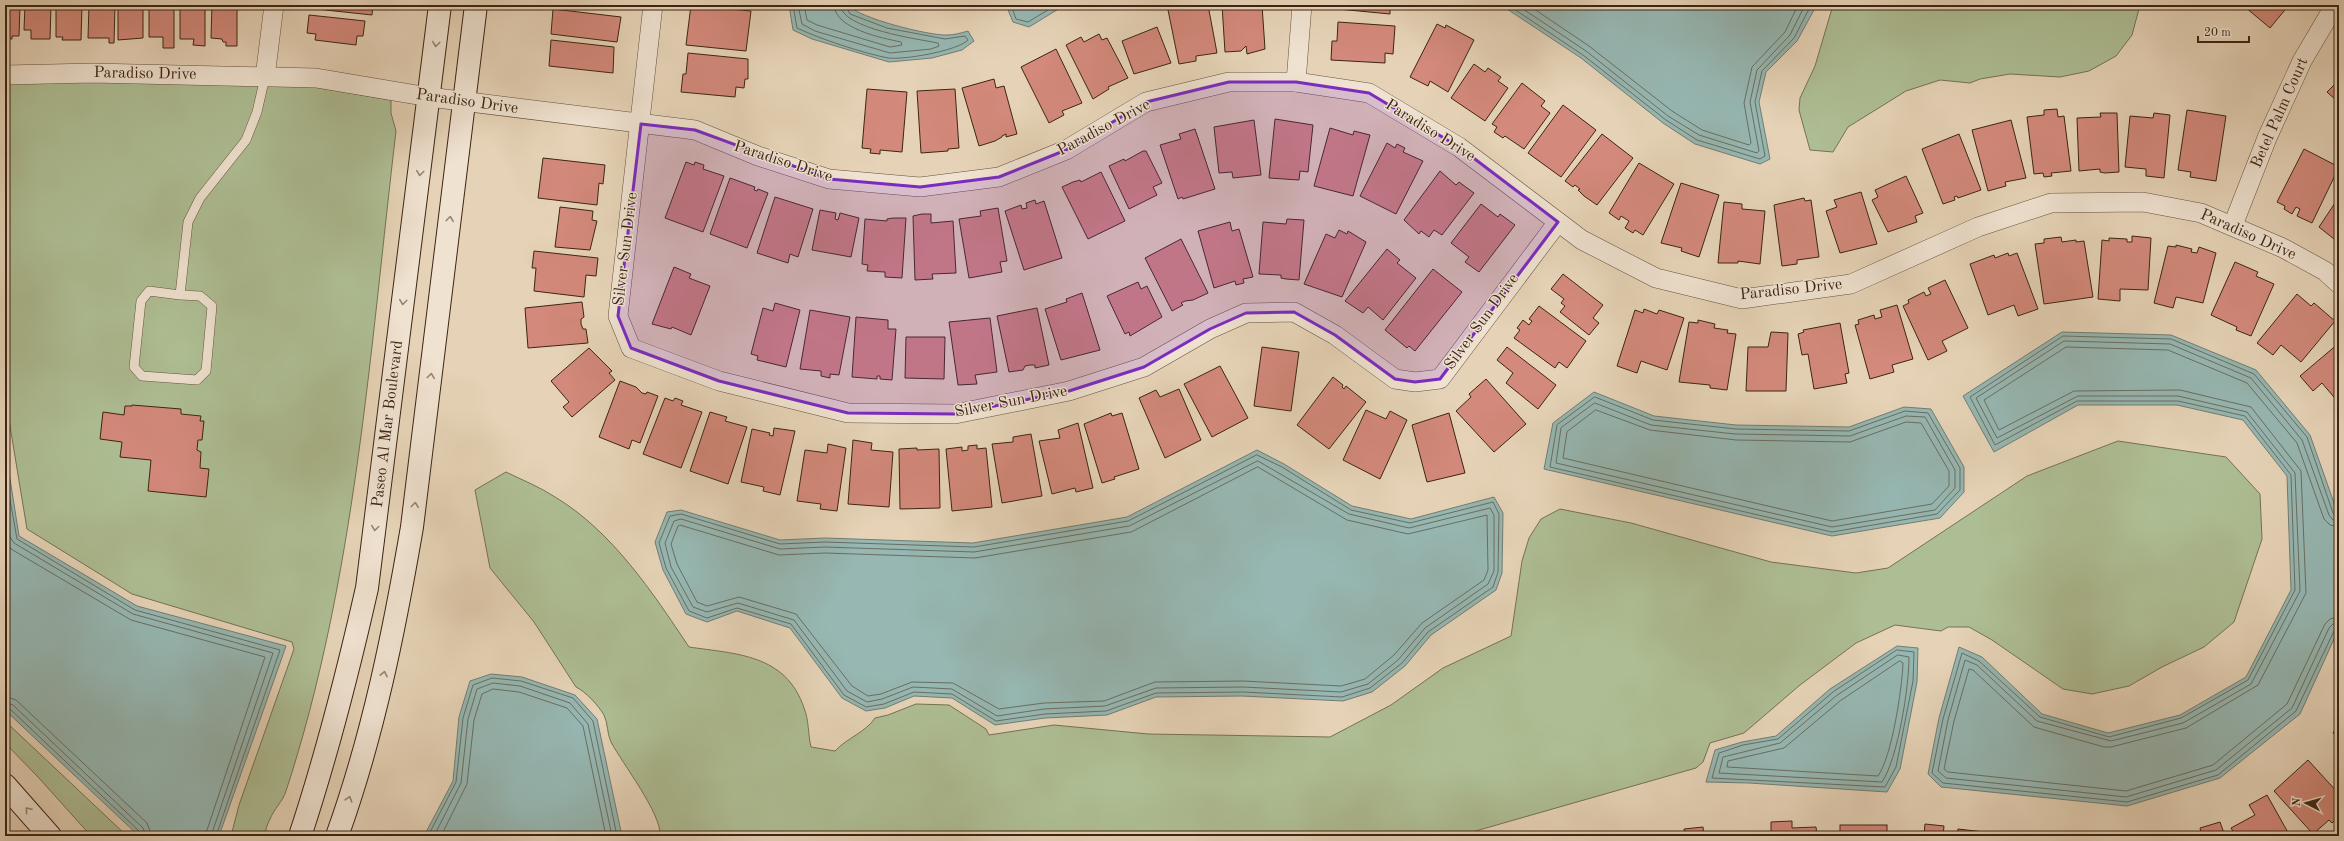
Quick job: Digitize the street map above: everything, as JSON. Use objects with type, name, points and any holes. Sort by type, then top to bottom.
[{"type":"main road","name":"Paseo Al Mar Boulevard","points":[[300,836],[324,763],[347,677],[367,588],[440,5]]},
{"type":"main road","points":[[336,836],[379,698],[400,602],[413,519],[476,5]]},
{"type":"main road","points":[[5,784],[50,836]]},
{"type":"street","points":[[266,77],[274,5]]},
{"type":"street","name":"Silver Sun Drive","points":[[653,5],[641,124],[618,316],[631,348],[719,381],[848,413],[956,414],[1069,391],[1144,367],[1210,329],[1246,313],[1294,312],[1335,335],[1395,379],[1415,382],[1440,379],[1558,222]]},
{"type":"street","points":[[1296,82],[1302,5]]},
{"type":"street","name":"Betel Palm Court","points":[[2233,225],[2267,138],[2299,68],[2335,5]]},
{"type":"street","name":"Paradiso Drive","points":[[5,74],[93,73],[316,78],[464,102],[694,130],[758,156],[829,179],[920,187],[999,177],[1066,150],[1146,102],[1229,82],[1296,82],[1369,93],[1459,147],[1582,240],[1656,278],[1742,299],[1851,284],[1978,227],[2051,203],[2143,202],[2201,213],[2233,225],[2295,255],[2325,271],[2339,284]]},
{"type":"lane","points":[[180,295],[188,222],[200,198],[246,140],[257,112],[266,77]]},
{"type":"lane","points":[[150,291],[180,295],[200,296],[212,306],[206,371],[196,380],[142,376],[134,367],[141,301],[150,291]]},
{"type":"highlighted area","points":[[1229,82],[1296,82],[1369,93],[1459,147],[1558,222],[1440,379],[1415,382],[1395,379],[1335,335],[1294,312],[1246,313],[1210,329],[1144,367],[1069,391],[955,414],[848,413],[719,381],[631,348],[618,316],[641,124],[695,130],[829,179],[920,187],[999,177],[1066,150],[1146,102]]},
{"type":"green space","points":[[1833,5],[2140,5],[2132,35],[2116,56],[2089,71],[2060,77],[2010,74],[1980,79],[1970,83],[1940,80],[1906,91],[1848,127],[1833,152],[1810,150],[1799,110],[1800,98],[1815,66]]},
{"type":"green space","points":[[93,81],[315,87],[391,100],[391,113],[396,131],[368,381],[344,548],[329,630],[309,711],[286,791],[269,821],[264,836],[231,836],[239,805],[294,649],[292,642],[132,594],[27,529],[9,420],[5,345],[5,83]]},
{"type":"green space","points":[[2118,441],[2226,457],[2260,494],[2262,539],[2234,622],[2204,647],[2162,667],[2129,686],[2092,694],[2063,689],[1992,640],[1969,627],[1948,627],[1941,631],[1895,625],[1856,643],[1800,685],[1744,733],[1710,743],[1703,762],[1696,768],[1458,836],[1001,836],[983,833],[976,836],[660,836],[655,815],[611,742],[604,715],[592,699],[576,687],[534,622],[490,568],[475,490],[506,472],[543,490],[576,511],[595,527],[630,564],[689,647],[741,655],[757,660],[772,667],[785,677],[796,690],[804,708],[807,717],[811,747],[835,751],[867,727],[875,718],[888,715],[916,704],[949,705],[986,729],[989,735],[1054,725],[1148,734],[1330,737],[1391,705],[1443,668],[1511,636],[1522,561],[1529,538],[1541,519],[1560,509],[1631,523],[1771,562],[1856,573],[1888,568],[2027,476]]},
{"type":"green space","points":[[5,721],[127,836],[91,836],[5,743]]},
{"type":"water","points":[[789,5],[848,5],[854,10],[865,15],[926,33],[947,35],[968,31],[974,41],[962,50],[932,58],[889,62],[812,39],[793,30]]},
{"type":"water","points":[[1006,5],[1065,5],[1029,27],[1013,22]]},
{"type":"water","points":[[1501,5],[1813,5],[1814,10],[1797,41],[1766,72],[1759,102],[1770,159],[1760,164],[1695,144],[1663,123],[1581,58]]},
{"type":"water","points":[[2062,332],[2171,335],[2256,370],[2310,435],[2339,517],[2339,628],[2300,714],[2220,778],[2127,806],[1941,787],[1928,774],[1939,718],[1959,647],[1982,657],[2042,714],[2108,733],[2180,715],[2246,677],[2291,590],[2287,476],[2243,420],[2177,405],[2078,405],[1994,452],[1963,396]]},
{"type":"water","points":[[1594,392],[1654,416],[1736,425],[1849,427],[1904,407],[1931,409],[1964,467],[1964,492],[1940,518],[1832,536],[1544,469],[1553,423]]},
{"type":"water","points":[[5,447],[19,536],[137,606],[286,646],[219,836],[139,836],[5,710]]},
{"type":"water","points":[[1257,450],[1284,464],[1352,506],[1411,519],[1494,497],[1503,513],[1502,573],[1496,590],[1431,635],[1405,666],[1372,692],[1343,701],[1242,696],[1156,697],[1107,715],[1045,718],[995,725],[952,698],[914,696],[885,708],[866,711],[842,698],[790,628],[737,611],[707,622],[686,614],[663,570],[655,542],[667,512],[681,510],[780,540],[825,538],[973,543],[1127,517]]},
{"type":"water","points":[[1897,646],[1918,648],[1917,682],[1900,769],[1887,792],[1749,783],[1706,782],[1715,750],[1742,742],[1776,736],[1830,689]]},
{"type":"water","points":[[491,674],[522,677],[575,695],[597,719],[622,836],[424,836],[453,781],[459,717],[470,681]]},
{"type":"building","points":[[5,5],[20,5],[19,36],[12,36],[12,39],[5,38]]},
{"type":"building","points":[[25,5],[51,5],[50,39],[31,39],[31,30],[24,30]]},
{"type":"building","points":[[56,5],[82,5],[81,40],[62,40],[63,37],[56,37]]},
{"type":"building","points":[[89,5],[115,5],[114,43],[109,43],[109,38],[88,38]]},
{"type":"building","points":[[118,5],[143,5],[143,38],[118,40]]},
{"type":"building","points":[[149,5],[174,5],[174,48],[163,48],[163,37],[149,37]]},
{"type":"building","points":[[180,5],[205,5],[205,46],[193,45],[194,39],[180,39]]},
{"type":"building","points":[[212,5],[237,5],[237,46],[226,46],[226,42],[223,42],[222,39],[211,38]]},
{"type":"building","points":[[307,5],[373,5],[372,15],[307,8]]},
{"type":"building","points":[[691,5],[751,11],[746,51],[686,45]]},
{"type":"building","points":[[1167,5],[1208,5],[1217,53],[1196,56],[1196,61],[1179,64]]},
{"type":"building","points":[[1222,5],[1262,5],[1265,49],[1247,54],[1246,46],[1241,51],[1225,52]]},
{"type":"building","points":[[1338,5],[1390,5],[1390,14],[1338,9]]},
{"type":"building","points":[[2246,5],[2289,5],[2270,28],[2245,7]]},
{"type":"building","points":[[553,9],[621,17],[617,42],[551,34]]},
{"type":"building","points":[[309,15],[365,21],[363,36],[357,36],[356,45],[315,40],[316,34],[307,33]]},
{"type":"building","points":[[1338,22],[1395,26],[1393,54],[1385,53],[1385,63],[1331,60],[1332,41],[1337,41]]},
{"type":"building","points":[[1437,24],[1445,28],[1446,25],[1474,40],[1448,92],[1430,81],[1428,86],[1410,77]]},
{"type":"building","points":[[1157,27],[1171,63],[1134,74],[1122,41]]},
{"type":"building","points":[[1099,34],[1102,40],[1107,38],[1128,78],[1108,87],[1109,89],[1093,99],[1066,45],[1081,37],[1084,42]]},
{"type":"building","points":[[551,40],[614,47],[613,73],[549,66]]},
{"type":"building","points":[[1056,49],[1082,103],[1062,111],[1064,115],[1049,123],[1021,67]]},
{"type":"building","points":[[688,53],[748,59],[748,79],[745,79],[744,88],[736,87],[735,97],[681,92],[683,74],[686,74]]},
{"type":"building","points":[[1474,64],[1485,72],[1488,68],[1501,77],[1498,81],[1508,88],[1485,121],[1451,98]]},
{"type":"building","points":[[994,79],[996,88],[1004,86],[1017,134],[1006,137],[1006,134],[995,141],[979,146],[962,88]]},
{"type":"building","points":[[2339,80],[2339,97],[2336,100],[2327,92]]},
{"type":"building","points":[[1522,83],[1545,101],[1541,106],[1550,113],[1524,149],[1505,136],[1503,138],[1494,132],[1497,127],[1492,124]]},
{"type":"building","points":[[867,89],[907,92],[902,152],[880,150],[880,154],[870,153],[871,149],[862,148]]},
{"type":"building","points":[[955,89],[959,148],[948,149],[948,151],[921,153],[917,91]]},
{"type":"building","points":[[1563,105],[1596,130],[1561,177],[1528,153]]},
{"type":"building","points":[[2057,109],[2058,117],[2064,116],[2071,171],[2051,173],[2052,176],[2044,177],[2043,173],[2034,174],[2027,117],[2044,115],[2044,110]]},
{"type":"building","points":[[2187,110],[2226,116],[2216,181],[2190,177],[2191,172],[2178,170]]},
{"type":"building","points":[[2100,113],[2117,113],[2119,172],[2105,173],[2100,172],[2100,169],[2079,171],[2077,118],[2101,117]]},
{"type":"building","points":[[2154,113],[2170,115],[2164,178],[2146,176],[2146,169],[2125,167],[2130,116],[2153,118]]},
{"type":"building","points":[[1275,119],[1313,125],[1308,172],[1300,171],[1299,180],[1269,178]]},
{"type":"building","points":[[1254,120],[1261,175],[1233,178],[1232,172],[1219,173],[1214,127]]},
{"type":"building","points":[[2011,120],[2026,178],[2005,182],[2006,186],[1988,191],[1972,130]]},
{"type":"building","points":[[1330,128],[1353,135],[1354,131],[1370,135],[1353,196],[1314,186]]},
{"type":"building","points":[[1195,129],[1215,189],[1183,199],[1182,197],[1178,199],[1160,145],[1181,139],[1179,134]]},
{"type":"building","points":[[1602,134],[1633,158],[1597,205],[1584,196],[1578,190],[1580,189],[1575,185],[1573,187],[1565,181]]},
{"type":"building","points":[[1959,134],[1981,190],[1958,198],[1957,196],[1954,197],[1955,200],[1943,204],[1922,149]]},
{"type":"building","points":[[1387,143],[1395,148],[1397,144],[1405,148],[1403,152],[1423,161],[1396,214],[1360,196]]},
{"type":"building","points":[[2304,149],[2339,167],[2312,223],[2297,216],[2300,209],[2296,207],[2292,214],[2284,209],[2285,206],[2277,202]]},
{"type":"building","points":[[1143,151],[1146,151],[1162,183],[1153,187],[1157,195],[1129,209],[1109,166],[1124,159],[1125,161]]},
{"type":"building","points":[[543,158],[605,165],[603,184],[599,183],[597,205],[538,198]]},
{"type":"building","points":[[686,162],[694,165],[695,162],[704,165],[703,169],[724,176],[703,232],[665,218]]},
{"type":"building","points":[[1639,163],[1674,184],[1643,235],[1635,230],[1633,233],[1625,228],[1629,221],[1621,216],[1619,220],[1609,213]]},
{"type":"building","points":[[1440,171],[1456,185],[1459,182],[1474,193],[1442,235],[1434,230],[1429,237],[1421,231],[1419,234],[1404,220]]},
{"type":"building","points":[[1101,172],[1125,221],[1088,239],[1062,187],[1080,180],[1081,182]]},
{"type":"building","points":[[1906,176],[1923,213],[1915,216],[1917,222],[1888,232],[1872,200],[1878,197],[1875,190]]},
{"type":"building","points":[[730,178],[755,187],[754,190],[757,191],[758,189],[768,193],[747,248],[710,234]]},
{"type":"building","points":[[1681,183],[1719,195],[1699,257],[1681,251],[1682,248],[1661,243]]},
{"type":"building","points":[[1861,192],[1877,244],[1840,253],[1826,211],[1837,207],[1834,200]]},
{"type":"building","points":[[775,197],[813,209],[798,257],[790,254],[788,263],[757,253]]},
{"type":"building","points":[[2339,197],[2339,243],[2319,227]]},
{"type":"building","points":[[1804,198],[1805,201],[1811,200],[1819,257],[1797,260],[1797,264],[1782,266],[1774,205]]},
{"type":"building","points":[[1035,200],[1036,204],[1044,201],[1062,258],[1024,270],[1005,211],[1021,205],[1022,209],[1027,208],[1026,203]]},
{"type":"building","points":[[1724,202],[1742,204],[1742,209],[1765,211],[1760,264],[1738,261],[1738,263],[1718,263]]},
{"type":"building","points":[[1481,204],[1498,217],[1500,214],[1515,225],[1479,272],[1465,262],[1469,257],[1451,243]]},
{"type":"building","points":[[560,207],[593,211],[592,220],[597,221],[590,250],[555,247]]},
{"type":"building","points":[[998,208],[1007,261],[1000,262],[1002,272],[969,278],[959,219],[981,216],[980,211]]},
{"type":"building","points":[[820,210],[836,213],[835,219],[838,220],[840,213],[859,218],[851,257],[812,250]]},
{"type":"building","points":[[931,214],[931,223],[953,221],[956,273],[932,274],[933,279],[915,280],[913,216]]},
{"type":"building","points":[[906,218],[902,278],[885,277],[885,272],[867,271],[868,265],[862,264],[865,219],[887,221],[887,219]]},
{"type":"building","points":[[1287,219],[1304,220],[1299,280],[1281,278],[1281,275],[1259,274],[1263,222],[1286,224]]},
{"type":"building","points":[[1230,222],[1232,231],[1239,229],[1253,277],[1243,279],[1244,283],[1236,285],[1235,281],[1214,288],[1198,231]]},
{"type":"building","points":[[1339,230],[1347,234],[1348,231],[1366,242],[1342,297],[1304,284],[1326,234],[1335,238]]},
{"type":"building","points":[[2132,236],[2151,238],[2148,290],[2120,289],[2120,301],[2098,299],[2102,240],[2109,241],[2109,238],[2127,239],[2127,242],[2132,242]]},
{"type":"building","points":[[2061,237],[2062,242],[2076,240],[2076,242],[2084,241],[2093,297],[2044,304],[2035,244],[2044,243],[2044,239]]},
{"type":"building","points":[[1181,239],[1208,293],[1193,300],[1181,303],[1183,305],[1172,311],[1145,258]]},
{"type":"building","points":[[2176,245],[2192,249],[2191,252],[2197,253],[2199,247],[2216,253],[2203,303],[2176,297],[2173,308],[2154,303],[2168,246],[2176,247]]},
{"type":"building","points":[[1387,249],[1400,260],[1397,263],[1416,278],[1383,320],[1368,307],[1363,313],[1345,301]]},
{"type":"building","points":[[534,251],[598,258],[596,276],[586,275],[584,297],[534,291],[536,268],[532,268]]},
{"type":"building","points":[[2008,253],[2009,256],[2017,253],[2038,309],[2018,316],[2014,305],[1988,315],[1970,264],[1994,255],[1995,258]]},
{"type":"building","points":[[2235,262],[2258,272],[2256,276],[2274,284],[2251,336],[2236,330],[2237,327],[2211,315]]},
{"type":"building","points":[[674,267],[691,274],[689,278],[710,286],[691,335],[672,327],[671,329],[652,324]]},
{"type":"building","points":[[1433,269],[1462,292],[1415,351],[1409,346],[1407,348],[1385,330]]},
{"type":"building","points":[[1563,274],[1603,305],[1593,318],[1599,323],[1589,335],[1560,312],[1565,306],[1561,303],[1564,299],[1551,289]]},
{"type":"building","points":[[1945,280],[1968,328],[1942,341],[1947,351],[1928,360],[1903,306],[1909,303],[1908,300],[1924,292],[1926,296],[1931,294],[1928,288]]},
{"type":"building","points":[[1138,282],[1141,289],[1147,286],[1162,317],[1130,336],[1129,332],[1125,334],[1107,296]]},
{"type":"building","points":[[1082,293],[1100,350],[1061,360],[1045,309],[1067,302],[1066,299]]},
{"type":"building","points":[[2297,294],[2311,306],[2314,303],[2335,321],[2301,362],[2281,345],[2273,355],[2257,343]]},
{"type":"building","points":[[582,302],[584,317],[581,319],[581,324],[583,329],[586,329],[588,343],[528,348],[525,308]]},
{"type":"building","points":[[775,303],[800,310],[786,367],[757,360],[758,356],[751,354],[763,308],[773,311]]},
{"type":"building","points":[[1897,305],[1913,359],[1892,365],[1894,372],[1870,379],[1855,325],[1859,324],[1858,320],[1874,315],[1875,319],[1882,317],[1880,310]]},
{"type":"building","points":[[1539,306],[1586,341],[1567,368],[1559,362],[1555,368],[1514,338],[1520,330],[1517,328],[1523,320],[1529,325],[1532,321],[1529,319]]},
{"type":"building","points":[[1037,308],[1049,365],[1035,368],[1035,365],[1030,365],[1025,366],[1023,370],[1009,372],[997,316]]},
{"type":"building","points":[[1644,309],[1657,314],[1659,310],[1684,318],[1667,370],[1641,361],[1637,373],[1617,366],[1635,310],[1643,313]]},
{"type":"building","points":[[810,310],[850,317],[839,375],[830,374],[830,378],[821,376],[821,371],[800,369]]},
{"type":"building","points":[[856,317],[888,320],[888,329],[896,329],[892,380],[880,379],[880,376],[877,376],[877,379],[852,377]]},
{"type":"building","points":[[990,318],[997,372],[975,375],[977,384],[958,385],[949,322]]},
{"type":"building","points":[[1698,320],[1715,324],[1714,328],[1728,330],[1727,333],[1736,334],[1727,390],[1710,388],[1710,385],[1679,382],[1689,322],[1698,323]]},
{"type":"building","points":[[1840,323],[1849,373],[1845,374],[1847,383],[1814,389],[1808,354],[1802,355],[1798,334],[1804,332],[1803,330]]},
{"type":"building","points":[[1771,332],[1788,333],[1786,391],[1746,391],[1748,347],[1768,347]]},
{"type":"building","points":[[906,337],[945,337],[944,379],[905,378]]},
{"type":"building","points":[[2339,343],[2339,403],[2322,383],[2313,391],[2300,376]]},
{"type":"building","points":[[1262,347],[1299,352],[1291,411],[1254,406]]},
{"type":"building","points":[[1507,347],[1556,385],[1538,409],[1506,383],[1513,373],[1497,360]]},
{"type":"building","points":[[589,348],[612,371],[609,373],[615,380],[572,417],[563,407],[569,402],[551,381]]},
{"type":"building","points":[[1220,366],[1248,418],[1212,437],[1184,384]]},
{"type":"building","points":[[1333,377],[1343,385],[1342,387],[1344,389],[1346,386],[1366,402],[1329,449],[1297,425]]},
{"type":"building","points":[[1486,379],[1526,424],[1494,452],[1456,411],[1471,397],[1469,394]]},
{"type":"building","points":[[620,381],[636,387],[642,393],[646,394],[647,392],[658,396],[640,443],[632,440],[629,449],[599,437]]},
{"type":"building","points":[[1179,389],[1201,440],[1165,458],[1139,398],[1156,390],[1160,397]]},
{"type":"building","points":[[665,398],[673,401],[675,398],[683,401],[681,405],[702,412],[681,468],[643,454]]},
{"type":"building","points":[[132,405],[181,409],[181,414],[201,416],[200,421],[204,421],[202,440],[198,440],[197,450],[201,452],[200,468],[209,469],[206,497],[148,491],[151,460],[120,457],[122,442],[100,439],[103,412],[124,415],[125,406]]},
{"type":"building","points":[[1366,410],[1386,419],[1390,411],[1407,420],[1380,479],[1343,460]]},
{"type":"building","points":[[710,412],[727,417],[725,421],[747,427],[728,484],[690,471]]},
{"type":"building","points":[[1111,413],[1112,416],[1122,413],[1139,469],[1114,477],[1115,479],[1102,483],[1084,424]]},
{"type":"building","points":[[1449,413],[1465,473],[1427,482],[1412,425]]},
{"type":"building","points":[[1078,423],[1093,488],[1076,492],[1075,488],[1052,494],[1039,441],[1060,438],[1058,430]]},
{"type":"building","points":[[774,428],[795,431],[780,495],[763,491],[764,487],[741,482],[752,429],[770,433],[769,435],[773,436]]},
{"type":"building","points":[[1031,434],[1042,496],[1002,503],[992,444],[1013,442],[1013,437]]},
{"type":"building","points":[[853,440],[872,443],[871,450],[893,452],[889,507],[848,504]]},
{"type":"building","points":[[828,444],[846,448],[837,511],[820,509],[821,504],[797,501],[805,450],[827,453]]},
{"type":"building","points":[[977,445],[977,449],[986,448],[992,507],[952,511],[946,449],[962,447],[962,451],[968,450],[968,446]]},
{"type":"building","points":[[917,448],[917,450],[939,449],[940,508],[900,509],[899,449]]},
{"type":"building","points":[[2339,723],[2339,737],[2333,733]]},
{"type":"building","points":[[2308,760],[2339,794],[2339,816],[2332,823],[2329,820],[2313,834],[2274,791]]},
{"type":"building","points":[[2267,795],[2290,836],[2236,836],[2231,828],[2255,815],[2249,805]]},
{"type":"building","points":[[1792,821],[1792,828],[1816,827],[1817,836],[1771,836],[1771,822]]},
{"type":"building","points":[[2220,822],[2225,836],[2202,836],[2200,828]]},
{"type":"building","points":[[1925,824],[1944,826],[1943,836],[1898,836],[1898,833],[1924,835]]},
{"type":"building","points":[[1840,825],[1887,825],[1887,836],[1840,836]]},
{"type":"building","points":[[1703,827],[1704,836],[1685,836],[1684,829]]},
{"type":"building","points":[[1958,829],[1993,833],[1992,836],[1957,836]]}]
